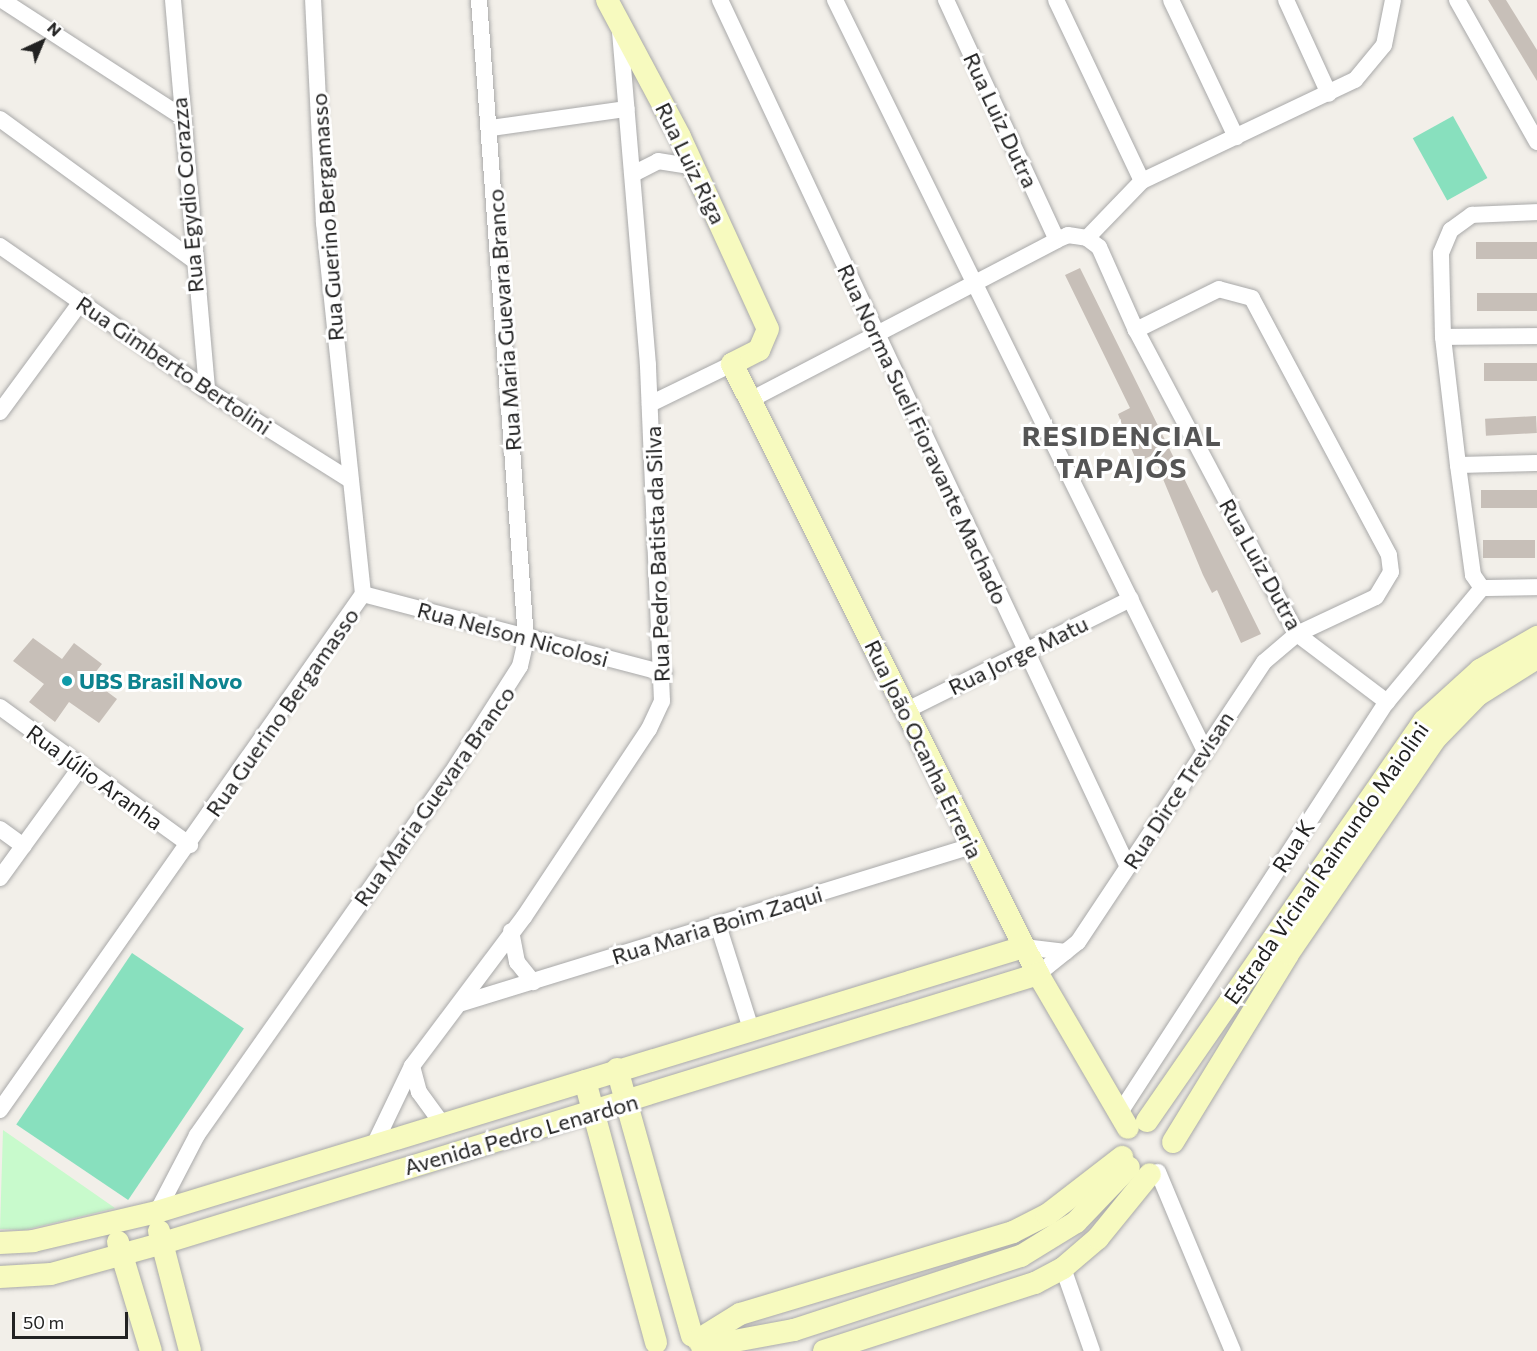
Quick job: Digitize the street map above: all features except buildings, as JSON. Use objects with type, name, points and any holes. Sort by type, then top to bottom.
[{"type":"street","points":[[2,0],[179,115]]},
{"type":"street","name":"Rua Egydio Corazza","points":[[173,0],[179,115],[207,390]]},
{"type":"street","name":"Rua Guerino Bergamasso","points":[[0,1110],[190,845],[363,594],[324,223],[313,0]]},
{"type":"street","name":"Rua Maria Guevara Branco","points":[[157,1212],[197,1135],[510,689],[526,639],[491,128],[479,0]]},
{"type":"street","name":"Rua Luiz Riga","points":[[608,0],[620,27],[695,167],[768,329],[759,350],[732,364]]},
{"type":"street","name":"Rua Norma Sueli Fioravante Machado","points":[[720,0],[1023,652],[1128,867]]},
{"type":"street","points":[[835,0],[979,284],[1204,749]]},
{"type":"street","name":"Rua Luiz Dutra","points":[[946,0],[1057,240]]},
{"type":"street","points":[[1056,0],[1142,181]]},
{"type":"street","points":[[1171,0],[1236,137]]},
{"type":"street","points":[[1286,0],[1329,94]]},
{"type":"street","points":[[752,399],[979,284],[1057,240],[1068,235],[1087,238],[1142,181],[1355,80],[1377,59],[1390,31],[1394,0]]},
{"type":"street","points":[[1457,0],[1537,142]]},
{"type":"street","name":"Rua Pedro Batista da Silva","points":[[376,1141],[412,1066],[462,1003],[649,729],[662,700],[664,672],[650,404],[620,27]]},
{"type":"street","points":[[491,128],[627,109]]},
{"type":"street","points":[[0,119],[192,258]]},
{"type":"street","points":[[633,174],[658,161],[695,167]]},
{"type":"street","points":[[1537,212],[1480,213],[1457,224],[1441,253],[1443,337],[1473,575],[1482,588],[1537,587]]},
{"type":"street","name":"Rua Luiz Dutra","points":[[1087,238],[1099,248],[1136,330],[1297,634],[1387,702]]},
{"type":"street","name":"Rua Gimberto Bertolini","points":[[0,246],[207,390],[350,480]]},
{"type":"street","name":"Rua Dirce Trevisan","points":[[1038,974],[1066,952],[1128,867],[1204,749],[1264,662],[1297,634],[1371,600],[1390,578],[1389,555],[1259,307],[1237,289],[1214,291],[1136,330]]},
{"type":"street","points":[[0,412],[80,303]]},
{"type":"street","points":[[1443,337],[1537,336]]},
{"type":"street","points":[[650,404],[732,364]]},
{"type":"street","name":"Rua João Ocanha Erreria","points":[[732,364],[752,399],[972,846],[1038,974],[1132,1121]]},
{"type":"street","points":[[1458,465],[1537,463]]},
{"type":"street","name":"Rua K","points":[[1132,1121],[1387,702],[1482,588]]},
{"type":"street","name":"Rua Nelson Nicolosi","points":[[363,594],[526,639],[664,672]]},
{"type":"street","name":"Rua Jorge Matu","points":[[905,711],[1131,599]]},
{"type":"street","name":"Estrada Vicinal Raimundo Maiolini","points":[[1132,1121],[1424,721],[1480,670],[1537,637]]},
{"type":"street","name":"Estrada Vicinal Raimundo Maiolini","points":[[1173,1142],[1288,954],[1436,739],[1478,695],[1537,658]]},
{"type":"street","name":"Rua Júlio Aranha","points":[[0,708],[80,768],[190,845]]},
{"type":"street","points":[[0,878],[80,768]]},
{"type":"street","points":[[0,829],[23,846]]},
{"type":"street","name":"Rua Maria Boim Zaqui","points":[[462,1003],[972,846]]},
{"type":"street","points":[[718,925],[752,1032]]},
{"type":"street","points":[[511,931],[517,962],[533,982]]},
{"type":"street","points":[[1024,947],[1066,952]]},
{"type":"street","name":"Avenida Pedro Lenardon","points":[[0,1243],[113,1223],[157,1212],[376,1141],[442,1124],[585,1081],[617,1069],[752,1032],[1024,947]]},
{"type":"street","name":"Avenida Pedro Lenardon","points":[[0,1277],[51,1274],[160,1244],[402,1166],[625,1106],[1038,974]]},
{"type":"street","points":[[412,1066],[419,1092],[442,1124]]},
{"type":"street","points":[[617,1069],[625,1106],[699,1343]]},
{"type":"street","points":[[585,1081],[651,1349],[672,1334],[699,1343],[794,1330],[1021,1256],[1076,1222],[1125,1162],[1132,1121],[1159,1124],[1173,1142],[1168,1164],[1154,1173],[1098,1238],[1063,1268],[1035,1283],[824,1351]]},
{"type":"street","points":[[699,1343],[740,1314],[1013,1232],[1047,1215],[1125,1162]]},
{"type":"street","points":[[1125,1162],[1154,1173],[1232,1351]]},
{"type":"street","points":[[157,1212],[160,1244],[190,1351]]},
{"type":"street","points":[[113,1223],[151,1351]]},
{"type":"street","points":[[1063,1268],[1092,1351]]},
{"type":"green space","points":[[1453,116],[1487,178],[1447,200],[1413,138]]},
{"type":"green space","points":[[132,953],[244,1028],[128,1200],[16,1125]]},
{"type":"green space","points":[[3,1130],[116,1208],[24,1230],[0,1229]]},
{"type":"place","name":"UBS Brasil Novo","points":[[67,681]]},
{"type":"district","name":"RESIDENCIAL TAPAJÓS","points":[[1122,451]]}]
